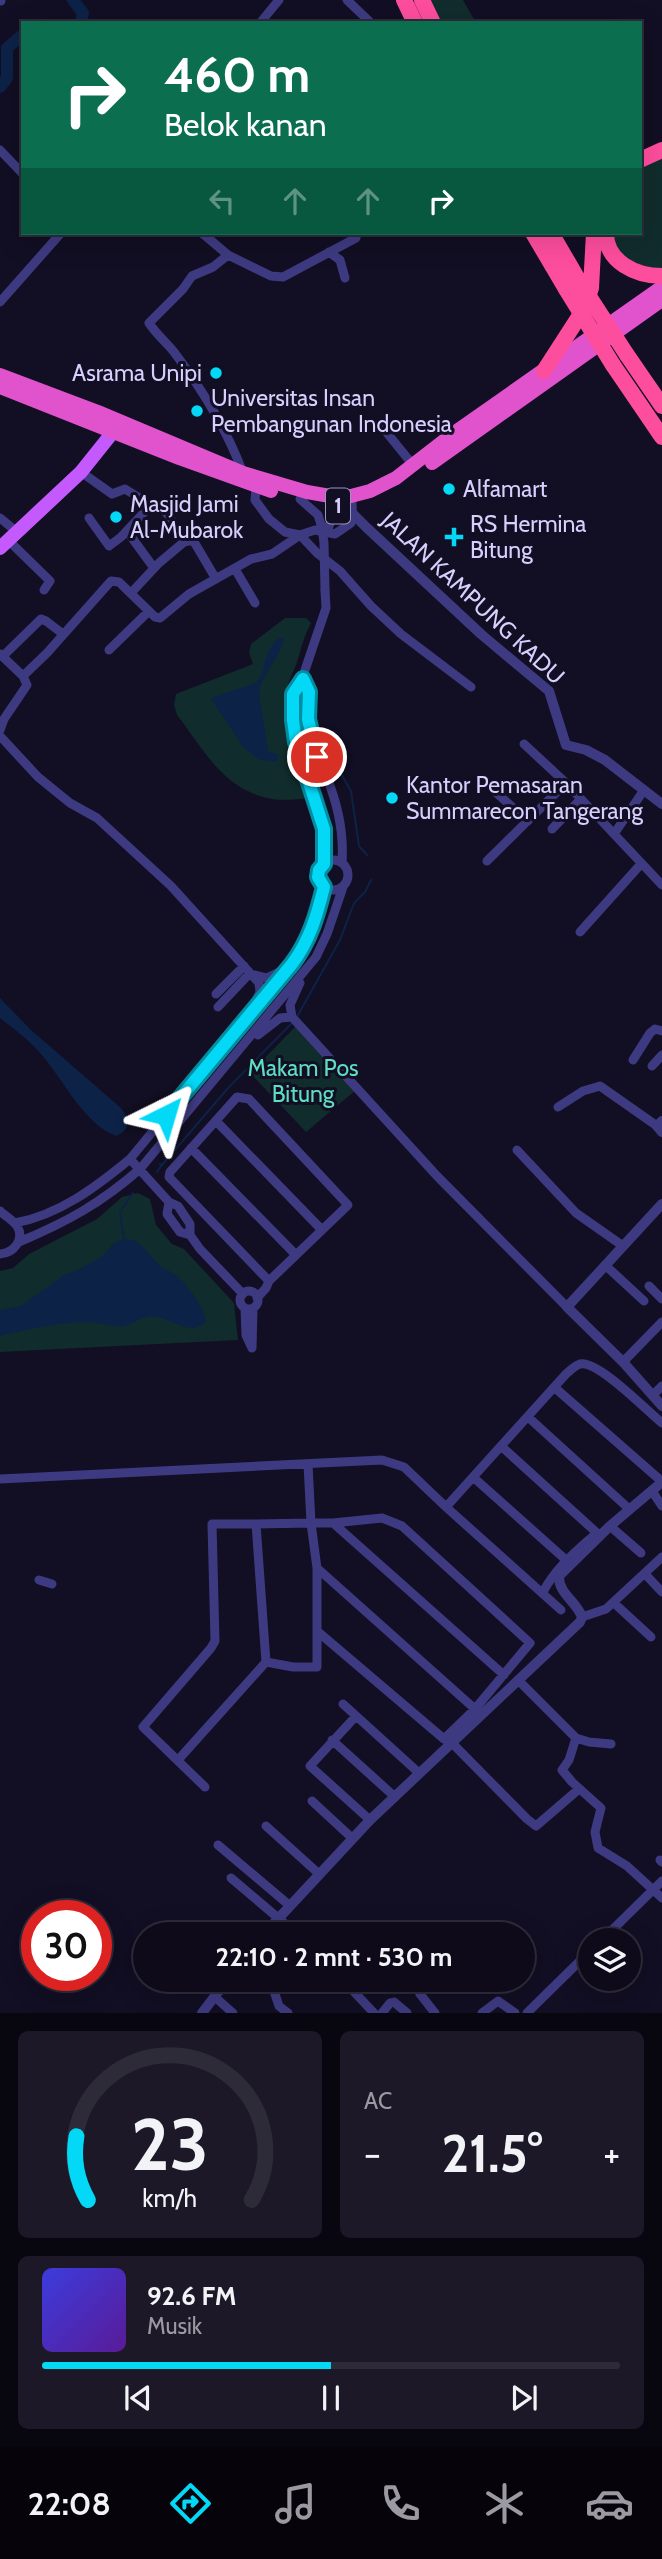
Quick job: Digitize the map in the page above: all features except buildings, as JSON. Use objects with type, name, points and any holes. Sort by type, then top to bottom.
[{"type":"highway","points":[[404,0],[414,21]]},
{"type":"highway","points":[[422,0],[432,21]]},
{"type":"highway","points":[[642,149],[662,141]]},
{"type":"highway","points":[[642,159],[662,150]]},
{"type":"highway","points":[[535,235],[573,285],[620,360],[662,437]]},
{"type":"highway","points":[[552,235],[573,285]]},
{"type":"highway","points":[[540,378],[584,309],[591,288],[594,235]]},
{"type":"highway","points":[[606,235],[606,245],[618,261],[644,274],[662,276]]},
{"type":"highway","name":"1","points":[[0,375],[98,412],[116,427],[256,487],[332,506],[350,505],[377,498],[404,483],[662,287]]},
{"type":"highway","name":"1","points":[[350,505],[662,300]]},
{"type":"highway","points":[[620,360],[645,381],[662,405]]},
{"type":"highway","name":"1","points":[[0,387],[243,473],[307,492],[336,497],[350,505]]},
{"type":"main road","points":[[8,540],[81,472],[116,427]]},
{"type":"street","points":[[262,21],[279,0]]},
{"type":"street","points":[[347,0],[369,21]]},
{"type":"street","points":[[0,150],[21,172]]},
{"type":"street","points":[[0,302],[59,235]]},
{"type":"street","points":[[204,235],[228,255],[279,277],[356,238]]},
{"type":"street","points":[[329,252],[340,260],[345,278]]},
{"type":"street","points":[[228,255],[213,267],[192,276],[183,289],[149,323],[173,350],[192,378],[224,431],[243,473]]},
{"type":"street","points":[[383,428],[413,465]]},
{"type":"street","points":[[81,472],[112,494],[125,489],[151,505]]},
{"type":"street","points":[[256,487],[255,500],[260,509],[285,532],[300,535],[317,553],[340,570],[371,606],[401,634],[471,687]]},
{"type":"street","points":[[300,499],[318,515],[325,529]]},
{"type":"street","points":[[89,518],[109,546],[151,505],[157,504],[164,509],[184,542]]},
{"type":"street","points":[[324,864],[324,829],[296,742],[293,694],[303,679],[326,608],[325,529],[331,520],[350,505]]},
{"type":"street","points":[[23,677],[111,581],[119,582],[160,618],[189,594],[259,556],[272,554],[300,535],[315,530],[335,534],[351,523],[350,505]]},
{"type":"street","name":"JALAN KAMPUNG KADU","points":[[350,505],[481,635],[549,691],[563,738],[605,760],[662,804]]},
{"type":"street","points":[[0,518],[8,540],[50,581],[44,590]]},
{"type":"street","points":[[127,531],[154,568]]},
{"type":"street","points":[[131,593],[184,542],[193,540],[216,579]]},
{"type":"street","points":[[235,569],[255,603]]},
{"type":"street","points":[[109,650],[149,611]]},
{"type":"street","points":[[0,730],[4,719],[27,687],[23,677],[1,655],[41,620],[63,634]]},
{"type":"street","points":[[19,1242],[54,1228],[85,1211],[140,1169],[316,957],[348,873],[342,863],[341,827],[336,802],[311,739],[308,719],[309,692],[303,679]]},
{"type":"street","points":[[0,738],[38,777],[70,803],[86,811],[108,828],[187,903],[258,983],[260,992],[250,1015]]},
{"type":"street","points":[[524,744],[566,783],[662,885]]},
{"type":"street","points":[[487,861],[566,783]]},
{"type":"street","points":[[492,789],[528,821]]},
{"type":"street","points":[[614,834],[644,790]]},
{"type":"street","points":[[552,829],[581,799]]},
{"type":"street","points":[[342,863],[331,861],[324,864],[318,877],[324,887],[332,890],[343,887]]},
{"type":"street","points":[[580,932],[641,864]]},
{"type":"street","points":[[15,1223],[31,1220],[77,1198],[130,1159],[303,950],[313,929],[324,887]]},
{"type":"street","points":[[247,970],[267,978],[292,964]]},
{"type":"street","points":[[216,994],[247,970]]},
{"type":"street","points":[[218,1007],[247,970]]},
{"type":"street","points":[[303,974],[290,1005],[292,1017],[437,1176],[623,1362],[662,1406]]},
{"type":"street","points":[[244,1045],[280,1018],[292,1017]]},
{"type":"street","points":[[633,1060],[653,1030],[662,1031]]},
{"type":"street","points":[[652,1066],[662,1055]]},
{"type":"street","points":[[558,1107],[583,1091],[600,1086],[661,1126]]},
{"type":"street","points":[[130,1159],[169,1202],[178,1206],[190,1224],[190,1235],[200,1249],[251,1294],[256,1305],[249,1308],[240,1301],[251,1294],[261,1283],[268,1281],[348,1205],[249,1099],[237,1097],[170,1172],[171,1181],[268,1281]]},
{"type":"street","points":[[216,1121],[322,1230]]},
{"type":"street","points":[[191,1148],[296,1255]]},
{"type":"street","points":[[517,1150],[576,1213],[623,1246]]},
{"type":"street","points":[[567,1307],[662,1204]]},
{"type":"street","points":[[0,1254],[13,1250],[19,1242],[20,1232],[15,1223],[2,1214]]},
{"type":"street","points":[[605,1265],[644,1301]]},
{"type":"street","points":[[649,1286],[662,1299]]},
{"type":"street","points":[[623,1362],[662,1322]]},
{"type":"street","points":[[446,1507],[554,1387],[578,1365],[590,1366],[611,1379],[662,1423]]},
{"type":"street","points":[[653,1395],[662,1386]]},
{"type":"street","points":[[554,1387],[661,1479]]},
{"type":"street","points":[[528,1417],[627,1507]]},
{"type":"street","points":[[501,1446],[597,1533]]},
{"type":"street","points":[[0,1479],[382,1460],[392,1462],[404,1467],[561,1610]]},
{"type":"street","points":[[266,1662],[293,1667],[317,1667],[317,1568],[308,1464]]},
{"type":"street","points":[[473,1477],[566,1560]]},
{"type":"street","points":[[582,1617],[560,1586],[559,1576],[610,1526],[652,1492],[661,1479]]},
{"type":"street","points":[[543,1592],[566,1560],[661,1479]]},
{"type":"street","points":[[652,1492],[662,1506]]},
{"type":"street","points":[[205,1787],[143,1727],[215,1641],[212,1524],[333,1523],[382,1518],[402,1526],[529,1641],[529,1646],[475,1709],[444,1739],[317,1631]]},
{"type":"street","points":[[333,1523],[503,1675]]},
{"type":"street","points":[[178,1760],[266,1662],[256,1524]]},
{"type":"street","points":[[610,1526],[641,1553]]},
{"type":"street","points":[[582,1617],[600,1613],[614,1603],[662,1557]]},
{"type":"street","points":[[317,1568],[475,1709]]},
{"type":"street","points":[[645,1574],[662,1592]]},
{"type":"street","points":[[39,1580],[52,1584]]},
{"type":"street","points":[[614,1603],[652,1637]]},
{"type":"street","points":[[273,1922],[370,1820],[580,1622],[582,1617]]},
{"type":"street","points":[[518,1679],[576,1738],[611,1744]]},
{"type":"street","points":[[343,1704],[419,1773]]},
{"type":"street","points":[[356,1716],[310,1766],[370,1820]]},
{"type":"street","points":[[576,1738],[570,1757],[562,1770],[601,1808],[595,1832],[598,1848],[627,1866],[662,1898]]},
{"type":"street","points":[[332,1740],[395,1797]]},
{"type":"street","points":[[451,1742],[536,1826],[579,1789]]},
{"type":"street","points":[[312,1801],[352,1838]]},
{"type":"street","points":[[266,1826],[318,1873]]},
{"type":"street","points":[[218,1845],[289,1905]]},
{"type":"street","points":[[231,1878],[284,1922]]},
{"type":"street","points":[[614,1928],[662,1881]]},
{"type":"street","points":[[527,2013],[578,1963]]},
{"type":"street","points":[[202,2013],[220,1992]]},
{"type":"street","points":[[354,1992],[374,2013]]},
{"type":"street","points":[[422,1992],[420,1994],[435,2013]]},
{"type":"street","points":[[216,1998],[233,2013]]},
{"type":"street","points":[[482,2013],[498,2001],[515,2013]]},
{"type":"street","points":[[382,2013],[394,2002],[407,2013]]},
{"type":"street","points":[[276,2009],[288,2013]]},
{"type":"green space","points":[[431,0],[463,0],[475,21],[441,21]]},
{"type":"green space","points":[[662,157],[660,270],[636,263],[623,255],[613,235],[642,235],[642,167]]},
{"type":"green space","points":[[285,618],[306,618],[311,623],[289,682],[286,714],[292,743],[311,798],[286,800],[255,794],[228,778],[206,755],[177,715],[174,705],[176,694],[253,664],[249,653],[251,644]]},
{"type":"green space","name":"Makam Pos Bitung","points":[[296,1026],[356,1090],[306,1132],[250,1073]]},
{"type":"green space","points":[[138,1193],[150,1199],[156,1225],[172,1244],[184,1249],[234,1303],[238,1340],[0,1352],[0,1271],[13,1268],[29,1254],[97,1219],[122,1197]]},
{"type":"water","points":[[279,638],[284,638],[282,646],[264,678],[259,693],[268,751],[278,755],[277,762],[260,760],[244,748],[211,699],[257,681],[269,650]]},
{"type":"water","points":[[0,998],[30,1029],[121,1108],[128,1124],[122,1133],[117,1136],[106,1131],[75,1101],[41,1054],[0,1018]]},
{"type":"water","points":[[124,1239],[137,1242],[158,1264],[183,1282],[203,1311],[205,1323],[191,1328],[162,1318],[148,1317],[123,1326],[74,1323],[0,1336],[0,1310],[21,1306],[64,1275],[103,1256],[114,1243]]},
{"type":"waterway","points":[[73,0],[83,13],[81,21]]},
{"type":"waterway","points":[[0,87],[7,78],[7,48],[21,38]]},
{"type":"waterway","points":[[341,774],[351,791],[359,846],[367,855]]},
{"type":"waterway","points":[[298,1015],[340,940],[354,903],[365,892],[371,880]]},
{"type":"waterway","points":[[161,1166],[229,1087],[292,1023]]},
{"type":"waterway","points":[[157,1172],[160,1164]]},
{"type":"waterway","points":[[124,1239],[120,1212],[133,1193]]},
{"type":"place","name":"Asrama Unipi","points":[[216,373]]},
{"type":"place","name":"Universitas Insan Pembangunan Indonesia","points":[[197,411]]},
{"type":"place","name":"Alfamart","points":[[449,489]]},
{"type":"place","name":"Masjid Jami Al-Mubarok","points":[[116,517]]},
{"type":"place","name":"RS Hermina Bitung","points":[[454,537]]},
{"type":"place","name":"Kantor Pemasaran Summarecon Tangerang","points":[[392,798]]},
{"type":"route","points":[[166,1115],[292,964],[303,950],[313,929],[324,887],[318,874],[324,864],[325,845],[324,829],[296,742],[293,720],[293,694],[303,679],[309,692],[308,719],[317,757]]}]
